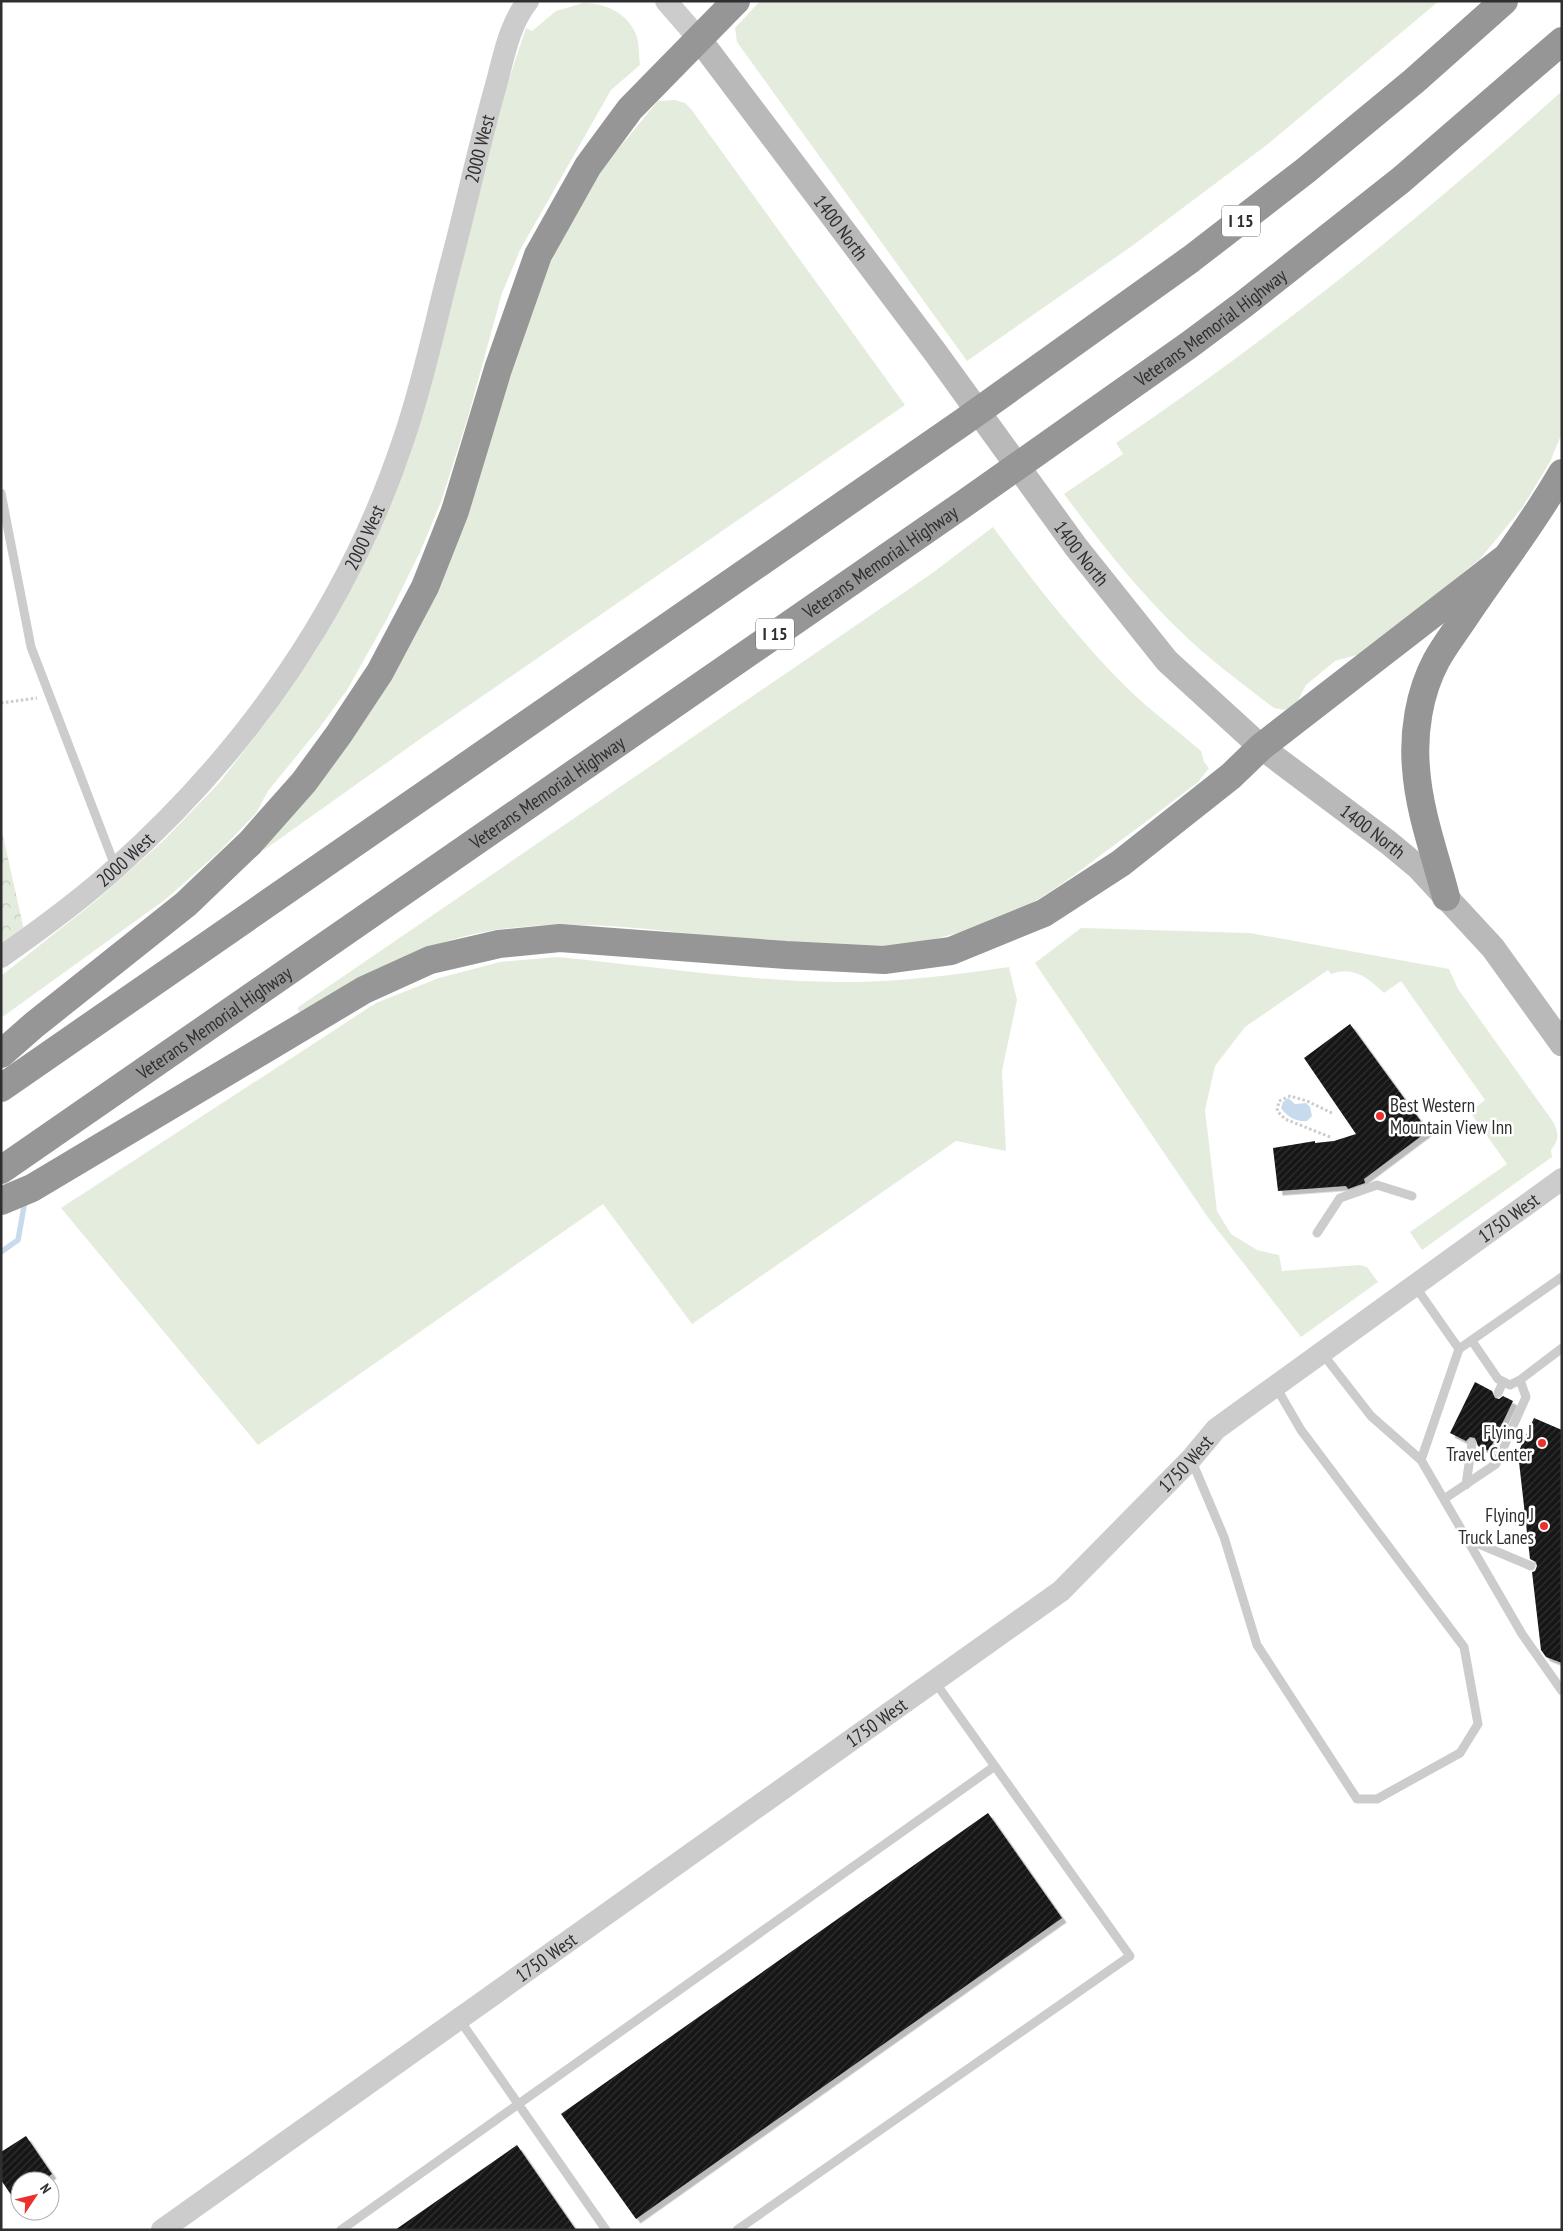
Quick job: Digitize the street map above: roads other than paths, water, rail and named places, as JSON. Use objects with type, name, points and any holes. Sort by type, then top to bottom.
[{"type":"highway","points":[[1,1054],[34,1025],[186,904],[250,844],[304,782],[339,734],[380,672],[425,587],[455,511],[498,369],[538,255],[588,166],[630,109],[736,1]]},
{"type":"highway","name":"I 15","points":[[1,1088],[963,422],[1175,271],[1312,165],[1414,82],[1504,1]]},
{"type":"highway","name":"Veterans Memorial Highway","points":[[1,1170],[981,492],[1189,345],[1378,198],[1562,41]]},
{"type":"highway","points":[[1446,897],[1421,804],[1416,768],[1415,741],[1419,708],[1435,662],[1504,559],[1535,520],[1562,473]]},
{"type":"highway","points":[[1,1200],[32,1188],[364,990],[430,960],[499,944],[560,938],[786,955],[884,960],[951,951],[1044,913],[1120,863],[1224,782],[1261,747],[1504,559]]},
{"type":"main road","name":"1400 North","points":[[699,39],[934,352],[1076,547],[1167,661],[1261,747],[1389,842],[1419,868],[1493,948],[1562,1044]]},
{"type":"street","name":"2000 West","points":[[1,957],[76,902],[166,822],[242,738],[306,648],[361,548],[406,434],[508,41],[514,24],[528,1]]},
{"type":"street","name":"1400 North","points":[[666,1],[699,39]]},
{"type":"street","name":"1750 West","points":[[162,2230],[1061,1591],[1191,1459],[1216,1429],[1562,1179]]},
{"type":"lane","points":[[1,493],[31,647],[116,868]]},
{"type":"lane","points":[[1317,1233],[1340,1198],[1377,1185],[1412,1196]]},
{"type":"lane","points":[[1421,1460],[1459,1349],[1562,1277]]},
{"type":"lane","points":[[1415,1285],[1459,1349]]},
{"type":"lane","points":[[1472,1341],[1498,1379],[1510,1385],[1520,1380],[1562,1348]]},
{"type":"lane","points":[[1322,1353],[1371,1416],[1421,1460],[1522,1634],[1562,1691]]},
{"type":"lane","points":[[1444,1499],[1496,1464],[1526,1397],[1520,1380]]},
{"type":"lane","points":[[1498,1393],[1503,1382]]},
{"type":"lane","points":[[1191,1459],[1224,1537],[1257,1645],[1357,1799],[1377,1799],[1460,1753],[1478,1724],[1464,1647],[1301,1430],[1276,1386]]},
{"type":"lane","points":[[1466,1485],[1472,1444]]},
{"type":"lane","points":[[1467,1539],[1531,1566]]},
{"type":"lane","points":[[738,2230],[1130,1956],[934,1681]]},
{"type":"lane","points":[[341,2230],[995,1766]]},
{"type":"lane","points":[[459,2019],[606,2230]]},
{"type":"water","points":[[1288,1098],[1295,1104],[1306,1103],[1310,1107],[1312,1116],[1307,1121],[1303,1121],[1289,1116],[1281,1108],[1283,1102]]},
{"type":"waterway","points":[[1,1252],[18,1240],[25,1201]]},
{"type":"place","name":"Best Western Mountain View Inn","points":[[1380,1116]]},
{"type":"place","name":"Flying J Travel Center","points":[[1542,1443]]},
{"type":"place","name":"Flying J Truck Lanes","points":[[1544,1526]]}]
